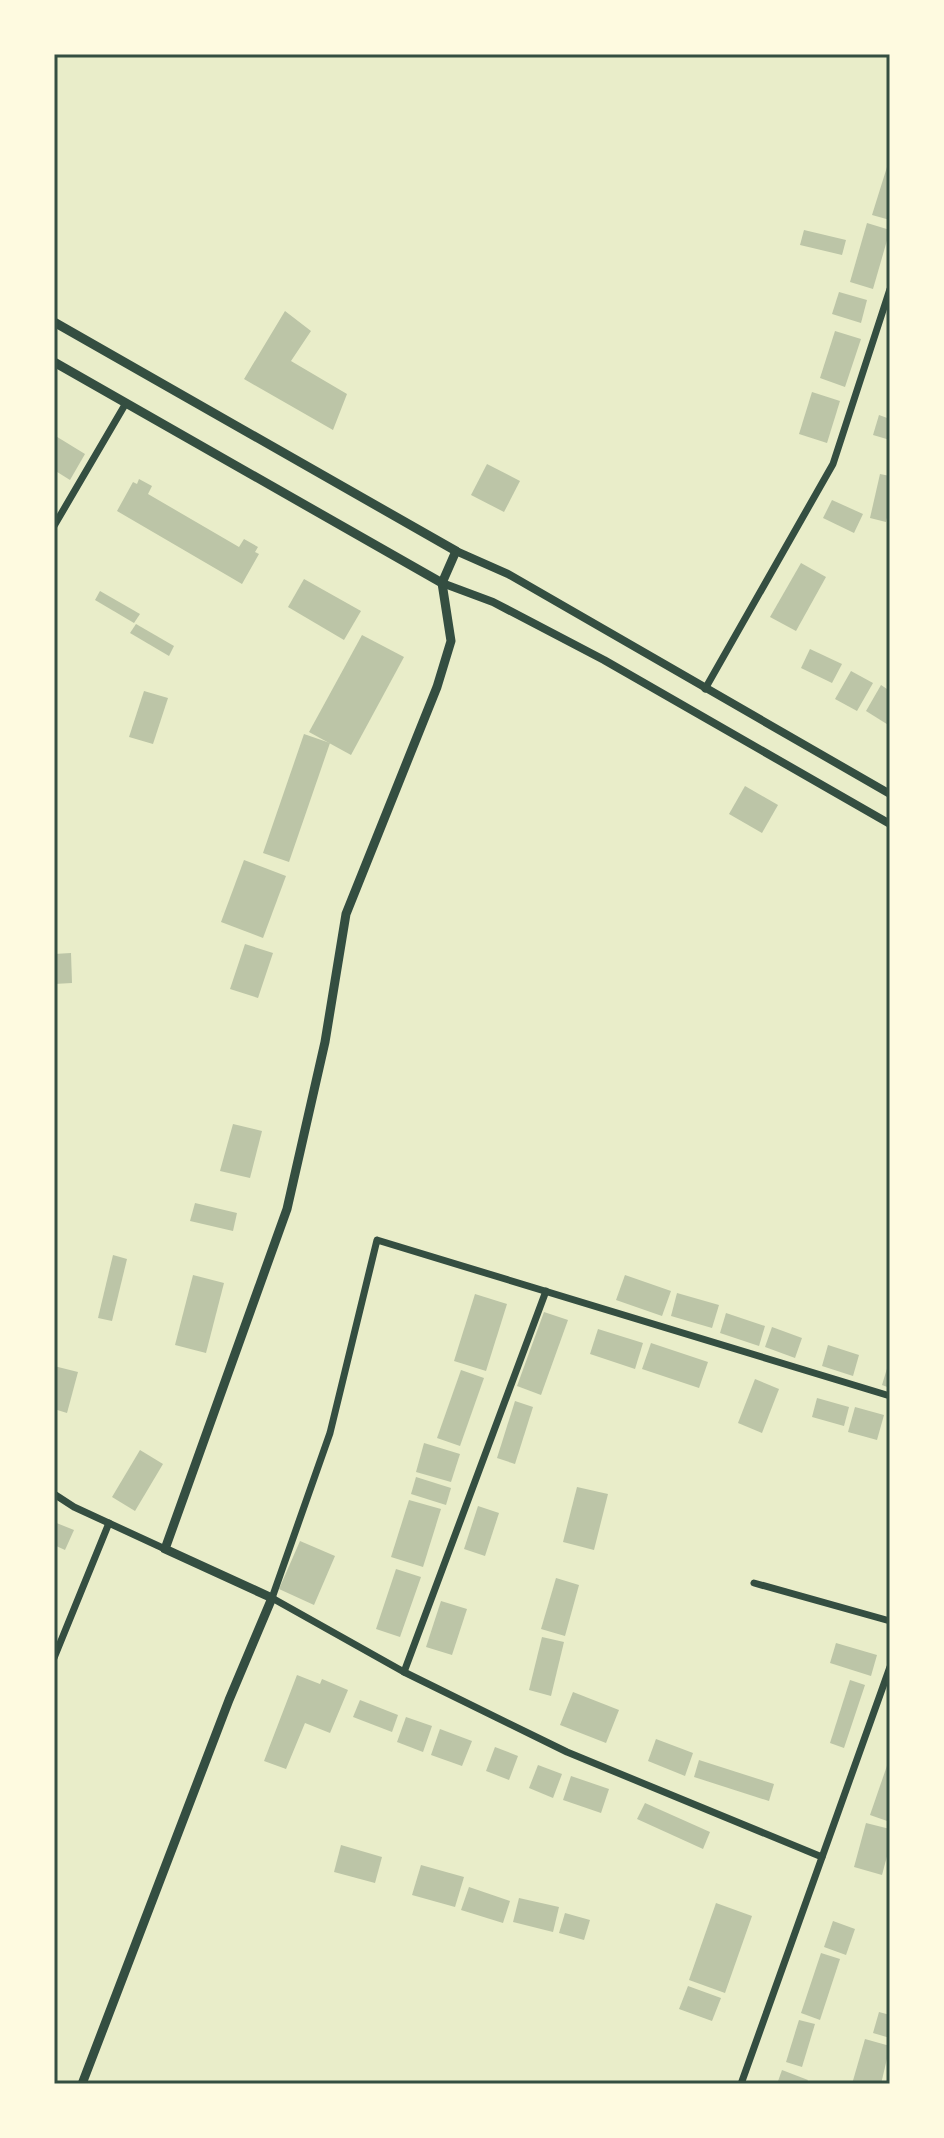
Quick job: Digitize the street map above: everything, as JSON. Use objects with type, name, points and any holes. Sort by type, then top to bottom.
[{"type":"main road","points":[[54,322],[456,551],[442,583],[451,641],[437,687],[346,914],[325,1042],[287,1209],[165,1549],[272,1598],[229,1700],[82,2084]]},
{"type":"main road","points":[[54,362],[442,583]]},
{"type":"street","points":[[705,689],[833,464],[890,289]]},
{"type":"street","points":[[54,526],[126,403]]},
{"type":"street","points":[[456,551],[508,574],[890,794]]},
{"type":"street","points":[[442,583],[493,602],[604,660],[890,824]]},
{"type":"street","points":[[822,1857],[567,1752],[404,1672],[272,1598],[330,1433],[377,1240],[890,1396]]},
{"type":"street","points":[[404,1672],[546,1291]]},
{"type":"street","points":[[54,1494],[74,1507],[165,1549]]},
{"type":"street","points":[[54,1658],[109,1523]]},
{"type":"street","points":[[754,1583],[890,1621]]},
{"type":"street","points":[[741,2084],[890,1667]]},
{"type":"building","points":[[887,167],[890,168],[890,220],[872,215]]},
{"type":"building","points":[[867,223],[890,230],[873,289],[850,282]]},
{"type":"building","points":[[804,230],[846,240],[842,255],[800,245]]},
{"type":"building","points":[[839,292],[867,300],[861,323],[832,314]]},
{"type":"building","points":[[285,311],[311,331],[291,361],[347,394],[333,430],[244,379]]},
{"type":"building","points":[[835,331],[861,339],[845,387],[820,378]]},
{"type":"building","points":[[812,392],[840,401],[827,443],[799,434]]},
{"type":"building","points":[[879,415],[890,419],[890,440],[873,435]]},
{"type":"building","points":[[54,435],[85,454],[70,480],[54,470]]},
{"type":"building","points":[[487,464],[520,481],[504,512],[471,495]]},
{"type":"building","points":[[880,474],[890,476],[890,505],[886,522],[870,518]]},
{"type":"building","points":[[139,479],[152,486],[148,494],[239,547],[244,539],[258,547],[255,552],[259,554],[242,584],[117,511],[133,482],[137,484]]},
{"type":"building","points":[[832,500],[863,514],[854,533],[823,518]]},
{"type":"building","points":[[801,563],[826,577],[796,631],[770,617]]},
{"type":"building","points":[[304,579],[361,611],[344,640],[288,607]]},
{"type":"building","points":[[100,591],[140,614],[134,623],[95,600]]},
{"type":"building","points":[[136,624],[174,646],[169,656],[130,633]]},
{"type":"building","points":[[362,635],[404,657],[351,755],[309,732]]},
{"type":"building","points":[[810,649],[842,664],[832,683],[801,668]]},
{"type":"building","points":[[851,671],[873,683],[857,711],[835,699]]},
{"type":"building","points":[[881,685],[890,691],[890,726],[866,711]]},
{"type":"building","points":[[144,691],[168,698],[153,744],[129,737]]},
{"type":"building","points":[[304,734],[330,743],[289,862],[263,853]]},
{"type":"building","points":[[745,786],[778,805],[762,833],[729,814]]},
{"type":"building","points":[[244,860],[286,876],[263,938],[221,922]]},
{"type":"building","points":[[245,944],[273,953],[258,998],[230,989]]},
{"type":"building","points":[[71,953],[72,983],[54,984],[54,954]]},
{"type":"building","points":[[233,1124],[262,1131],[250,1178],[220,1171]]},
{"type":"building","points":[[195,1203],[237,1213],[233,1231],[190,1221]]},
{"type":"building","points":[[113,1255],[127,1259],[112,1321],[98,1318]]},
{"type":"building","points":[[193,1275],[224,1283],[206,1353],[175,1345]]},
{"type":"building","points":[[625,1275],[671,1291],[662,1316],[616,1300]]},
{"type":"building","points":[[677,1293],[719,1305],[712,1328],[671,1316]]},
{"type":"building","points":[[475,1294],[507,1304],[486,1371],[454,1361]]},
{"type":"building","points":[[544,1312],[568,1320],[541,1395],[517,1386]]},
{"type":"building","points":[[726,1313],[765,1326],[759,1346],[720,1333]]},
{"type":"building","points":[[772,1327],[802,1338],[795,1358],[765,1347]]},
{"type":"building","points":[[598,1329],[643,1343],[635,1369],[590,1354]]},
{"type":"building","points":[[651,1343],[708,1362],[699,1388],[642,1369]]},
{"type":"building","points":[[828,1345],[859,1355],[853,1376],[822,1366]]},
{"type":"building","points":[[890,1362],[890,1388],[882,1385]]},
{"type":"building","points":[[54,1366],[78,1372],[67,1413],[54,1409]]},
{"type":"building","points":[[461,1370],[484,1378],[460,1446],[437,1438]]},
{"type":"building","points":[[755,1379],[779,1389],[762,1433],[738,1423]]},
{"type":"building","points":[[817,1398],[849,1407],[844,1426],[812,1417]]},
{"type":"building","points":[[515,1401],[533,1407],[515,1464],[497,1458]]},
{"type":"building","points":[[855,1407],[884,1415],[877,1440],[848,1432]]},
{"type":"building","points":[[424,1443],[460,1454],[451,1482],[416,1472]]},
{"type":"building","points":[[140,1450],[163,1464],[135,1511],[112,1497]]},
{"type":"building","points":[[416,1477],[451,1488],[446,1505],[411,1494]]},
{"type":"building","points":[[577,1487],[608,1494],[594,1550],[563,1542]]},
{"type":"building","points":[[409,1500],[441,1509],[423,1567],[391,1557]]},
{"type":"building","points":[[478,1506],[499,1513],[485,1556],[464,1549]]},
{"type":"building","points":[[54,1522],[74,1530],[65,1550],[54,1545]]},
{"type":"building","points":[[300,1541],[335,1556],[314,1605],[279,1589]]},
{"type":"building","points":[[396,1569],[421,1577],[400,1637],[376,1629]]},
{"type":"building","points":[[556,1578],[579,1585],[565,1636],[541,1629]]},
{"type":"building","points":[[441,1601],[467,1609],[452,1655],[426,1647]]},
{"type":"building","points":[[542,1637],[564,1642],[551,1696],[529,1690]]},
{"type":"building","points":[[836,1643],[877,1655],[871,1676],[830,1663]]},
{"type":"building","points":[[297,1675],[320,1684],[322,1679],[348,1690],[330,1733],[305,1723],[286,1769],[264,1761]]},
{"type":"building","points":[[850,1680],[865,1685],[844,1748],[830,1743]]},
{"type":"building","points":[[573,1692],[619,1710],[606,1743],[560,1725]]},
{"type":"building","points":[[360,1700],[398,1715],[392,1732],[353,1717]]},
{"type":"building","points":[[406,1717],[432,1726],[423,1752],[397,1742]]},
{"type":"building","points":[[440,1729],[472,1741],[462,1766],[431,1755]]},
{"type":"building","points":[[656,1739],[693,1753],[685,1776],[648,1761]]},
{"type":"building","points":[[495,1747],[518,1756],[509,1780],[486,1771]]},
{"type":"building","points":[[890,1757],[890,1822],[870,1815]]},
{"type":"building","points":[[699,1760],[774,1784],[769,1801],[694,1777]]},
{"type":"building","points":[[538,1765],[562,1774],[553,1798],[529,1788]]},
{"type":"building","points":[[571,1776],[609,1789],[601,1813],[563,1800]]},
{"type":"building","points":[[645,1803],[710,1832],[703,1849],[637,1819]]},
{"type":"building","points":[[866,1823],[890,1829],[890,1845],[882,1875],[854,1867]]},
{"type":"building","points":[[341,1845],[382,1857],[375,1883],[334,1872]]},
{"type":"building","points":[[421,1865],[464,1877],[455,1907],[412,1895]]},
{"type":"building","points":[[469,1887],[510,1901],[503,1923],[461,1910]]},
{"type":"building","points":[[519,1898],[559,1907],[553,1932],[513,1922]]},
{"type":"building","points":[[716,1903],[752,1916],[725,1993],[689,1980]]},
{"type":"building","points":[[565,1913],[590,1920],[584,1940],[559,1933]]},
{"type":"building","points":[[833,1921],[855,1929],[846,1955],[824,1947]]},
{"type":"building","points":[[821,1953],[840,1959],[820,2020],[801,2013]]},
{"type":"building","points":[[688,1986],[721,1998],[712,2021],[679,2009]]},
{"type":"building","points":[[879,2012],[890,2015],[890,2038],[873,2033]]},
{"type":"building","points":[[799,2020],[815,2024],[802,2067],[786,2062]]},
{"type":"building","points":[[865,2039],[890,2046],[881,2084],[852,2084]]},
{"type":"building","points":[[782,2070],[808,2080],[806,2084],[777,2084]]}]
